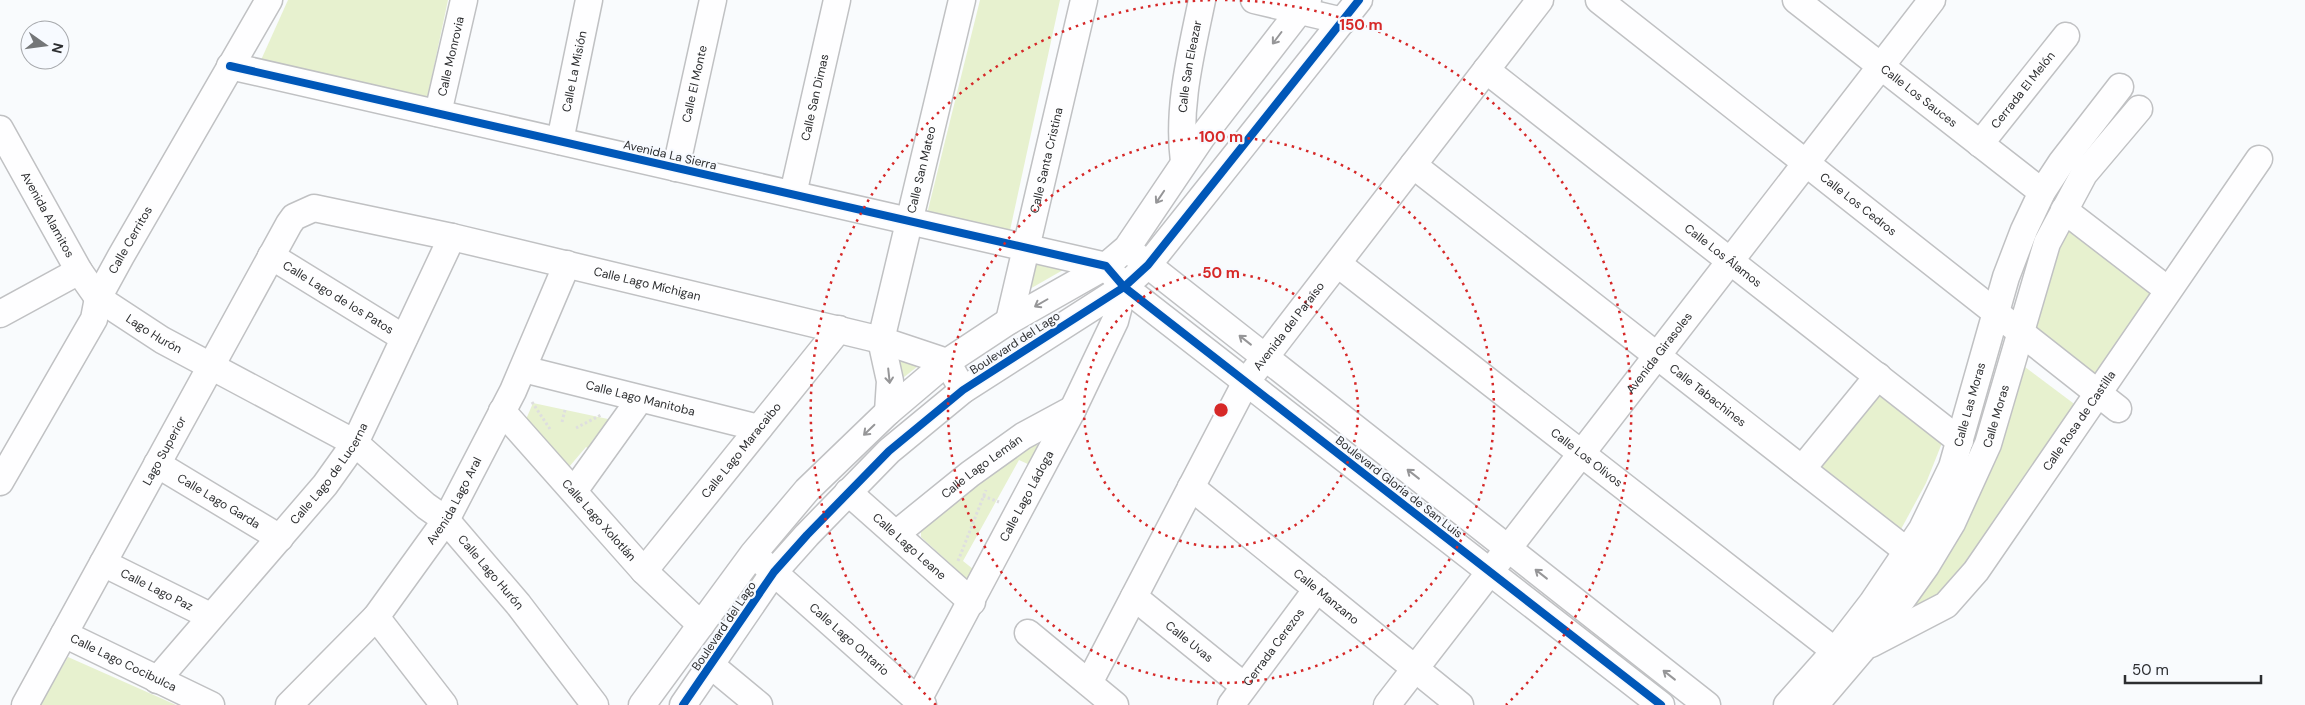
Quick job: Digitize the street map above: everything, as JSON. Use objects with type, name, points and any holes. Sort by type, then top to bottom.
[{"type":"street","name":"Calle Cerritos","points":[[0,482],[94,319],[98,298],[269,0]]},
{"type":"street","name":"Calle Monrovia","points":[[438,114],[464,0]]},
{"type":"street","name":"Calle La Misión","points":[[560,141],[589,0]]},
{"type":"street","name":"Calle El Monte","points":[[676,168],[713,0]]},
{"type":"street","name":"Calle San Dimas","points":[[793,194],[838,0]]},
{"type":"street","name":"Calle San Mateo","points":[[881,340],[962,0]]},
{"type":"street","name":"Calle Santa Cristina","points":[[1009,321],[1084,0]]},
{"type":"street","name":"Calle San Eleazar","points":[[1184,162],[1180,134],[1181,112],[1202,0]]},
{"type":"street","points":[[1254,0],[1303,5],[1343,21]]},
{"type":"street","name":"Boulevard del Lago","points":[[683,705],[712,666],[774,572],[889,451],[963,390],[1124,287],[1148,265],[1359,0]]},
{"type":"street","name":"Avenida del Paraíso","points":[[1089,683],[1246,382],[1540,0]]},
{"type":"street","name":"Calle Los Cedros","points":[[1599,0],[2118,409]]},
{"type":"street","name":"Calle Los Sauces","points":[[1796,0],[2042,192]]},
{"type":"street","name":"Avenida Girasoles","points":[[1387,705],[1932,0]]},
{"type":"street","name":"Boulevard del Lago","points":[[642,705],[753,554],[807,490],[888,412],[947,362],[1009,321],[1106,266],[1126,248],[1184,162],[1303,5]]},
{"type":"street","name":"Cerrada El Melón","points":[[1980,144],[2066,36]]},
{"type":"street","name":"Avenida La Sierra","points":[[230,66],[1106,266]]},
{"type":"street","name":"Calle Los Álamos","points":[[1486,70],[1960,441]]},
{"type":"street","name":"Calle Las Moras","points":[[1787,705],[1917,559],[1936,503],[1952,468],[1960,441],[2008,322],[2024,230],[2042,192],[2060,163],[2120,87]]},
{"type":"street","name":"Calle Moras","points":[[1814,705],[1866,647],[1917,559],[1956,515],[1977,472],[1999,412],[2008,322],[2084,174],[2139,109]]},
{"type":"street","name":"Avenida Alamitos","points":[[0,129],[79,271],[98,298]]},
{"type":"street","name":"Calle Rosa de Castilla","points":[[1866,647],[1946,605],[1976,571],[2097,392],[2259,159]]},
{"type":"street","name":"Calle Tabachines","points":[[1413,165],[1917,559]]},
{"type":"street","name":"Calle Lago Míchigan","points":[[314,208],[567,264],[839,329],[881,340],[947,362]]},
{"type":"street","name":"Lago Superior","points":[[25,705],[212,367],[271,256],[294,217],[314,208]]},
{"type":"street","points":[[2064,210],[2168,290]]},
{"type":"street","name":"Calle Lago de Lucerna","points":[[157,680],[210,616],[325,485],[355,443],[452,238]]},
{"type":"street","name":"Boulevard Gloria de San Luis","points":[[1126,248],[1707,705]]},
{"type":"street","name":"Calle Lago de los Patos","points":[[271,256],[404,338]]},
{"type":"street","name":"Avenida Lago Aral","points":[[289,705],[376,617],[446,520],[520,375],[567,264]]},
{"type":"street","name":"Calle Los Olivos","points":[[1338,264],[1835,651]]},
{"type":"street","name":"Boulevard Gloria de San Luis","points":[[1106,266],[1124,287],[1661,705]]},
{"type":"street","points":[[0,314],[79,271]]},
{"type":"street","name":"Calle Lago Ládoga","points":[[921,703],[1074,409],[1114,321],[1124,287]]},
{"type":"street","name":"Lago Hurón","points":[[98,298],[162,340],[212,367]]},
{"type":"street","name":"Calle Lago Maracaibo","points":[[644,571],[839,329]]},
{"type":"street","points":[[881,340],[890,381],[888,412]]},
{"type":"street","points":[[947,362],[963,390]]},
{"type":"street","name":"Calle Lago Hurón","points":[[212,367],[355,443],[426,506],[446,520],[524,611],[595,705]]},
{"type":"street","name":"Calle Lago Manitoba","points":[[520,375],[640,399],[759,428]]},
{"type":"street","points":[[1802,469],[1878,376]]},
{"type":"street","points":[[574,491],[640,399]]},
{"type":"street","name":"Calle Lago Lemán","points":[[896,534],[989,460],[1023,436],[1074,409]]},
{"type":"street","name":"Calle Lago Xolotlán","points":[[502,411],[644,571],[701,626]]},
{"type":"street","name":"Calle Lago Garda","points":[[157,464],[280,538]]},
{"type":"street","name":"Calle Manzano","points":[[1192,487],[1460,705]]},
{"type":"street","name":"Calle Lago Leane","points":[[848,492],[972,602]]},
{"type":"street","name":"Calle Lago Ontario","points":[[753,554],[921,703]]},
{"type":"street","name":"Calle Lago Paz","points":[[103,563],[210,616]]},
{"type":"street","name":"Cerrada Cerezos","points":[[1238,696],[1317,589]]},
{"type":"street","name":"Calle Uvas","points":[[1134,597],[1238,696]]},
{"type":"street","points":[[376,617],[444,705]]},
{"type":"street","points":[[1028,633],[1115,705]]},
{"type":"street","name":"Calle Lago Cocibulca","points":[[64,634],[211,705]]},
{"type":"street","points":[[712,666],[759,705]]},
{"type":"path","points":[[520,375],[550,428]]},
{"type":"path","points":[[562,422],[565,410]]},
{"type":"path","points":[[949,582],[991,474],[989,460]]},
{"type":"green space","points":[[288,0],[448,0],[426,104],[261,60]]},
{"type":"green space","points":[[980,0],[1060,0],[1009,235],[926,218]]},
{"type":"green space","points":[[2068,219],[2162,291],[2096,383],[2029,333]]},
{"type":"green space","points":[[1036,263],[1063,270],[1028,290]]},
{"type":"green space","points":[[894,355],[922,363],[899,381]]},
{"type":"green space","points":[[2021,364],[2077,406],[1959,583],[1903,618]]},
{"type":"green space","points":[[1878,389],[1944,438],[1926,483],[1900,531],[1817,465]]},
{"type":"green space","points":[[533,403],[622,422],[607,423],[592,441],[604,452],[599,457],[586,447],[563,474],[521,431]]},
{"type":"green space","points":[[1033,444],[1038,445],[1040,450],[1030,465],[1019,460],[963,561],[973,569],[967,579],[921,537],[921,532],[966,491]]},
{"type":"green space","points":[[68,657],[165,700],[176,705],[40,705]]},
{"type":"cycle path","points":[[683,705],[774,572],[807,535],[889,451],[963,390],[1124,287],[1148,265],[1359,0]]},
{"type":"cycle path","points":[[230,66],[1106,266],[1124,287],[1661,705]]}]
